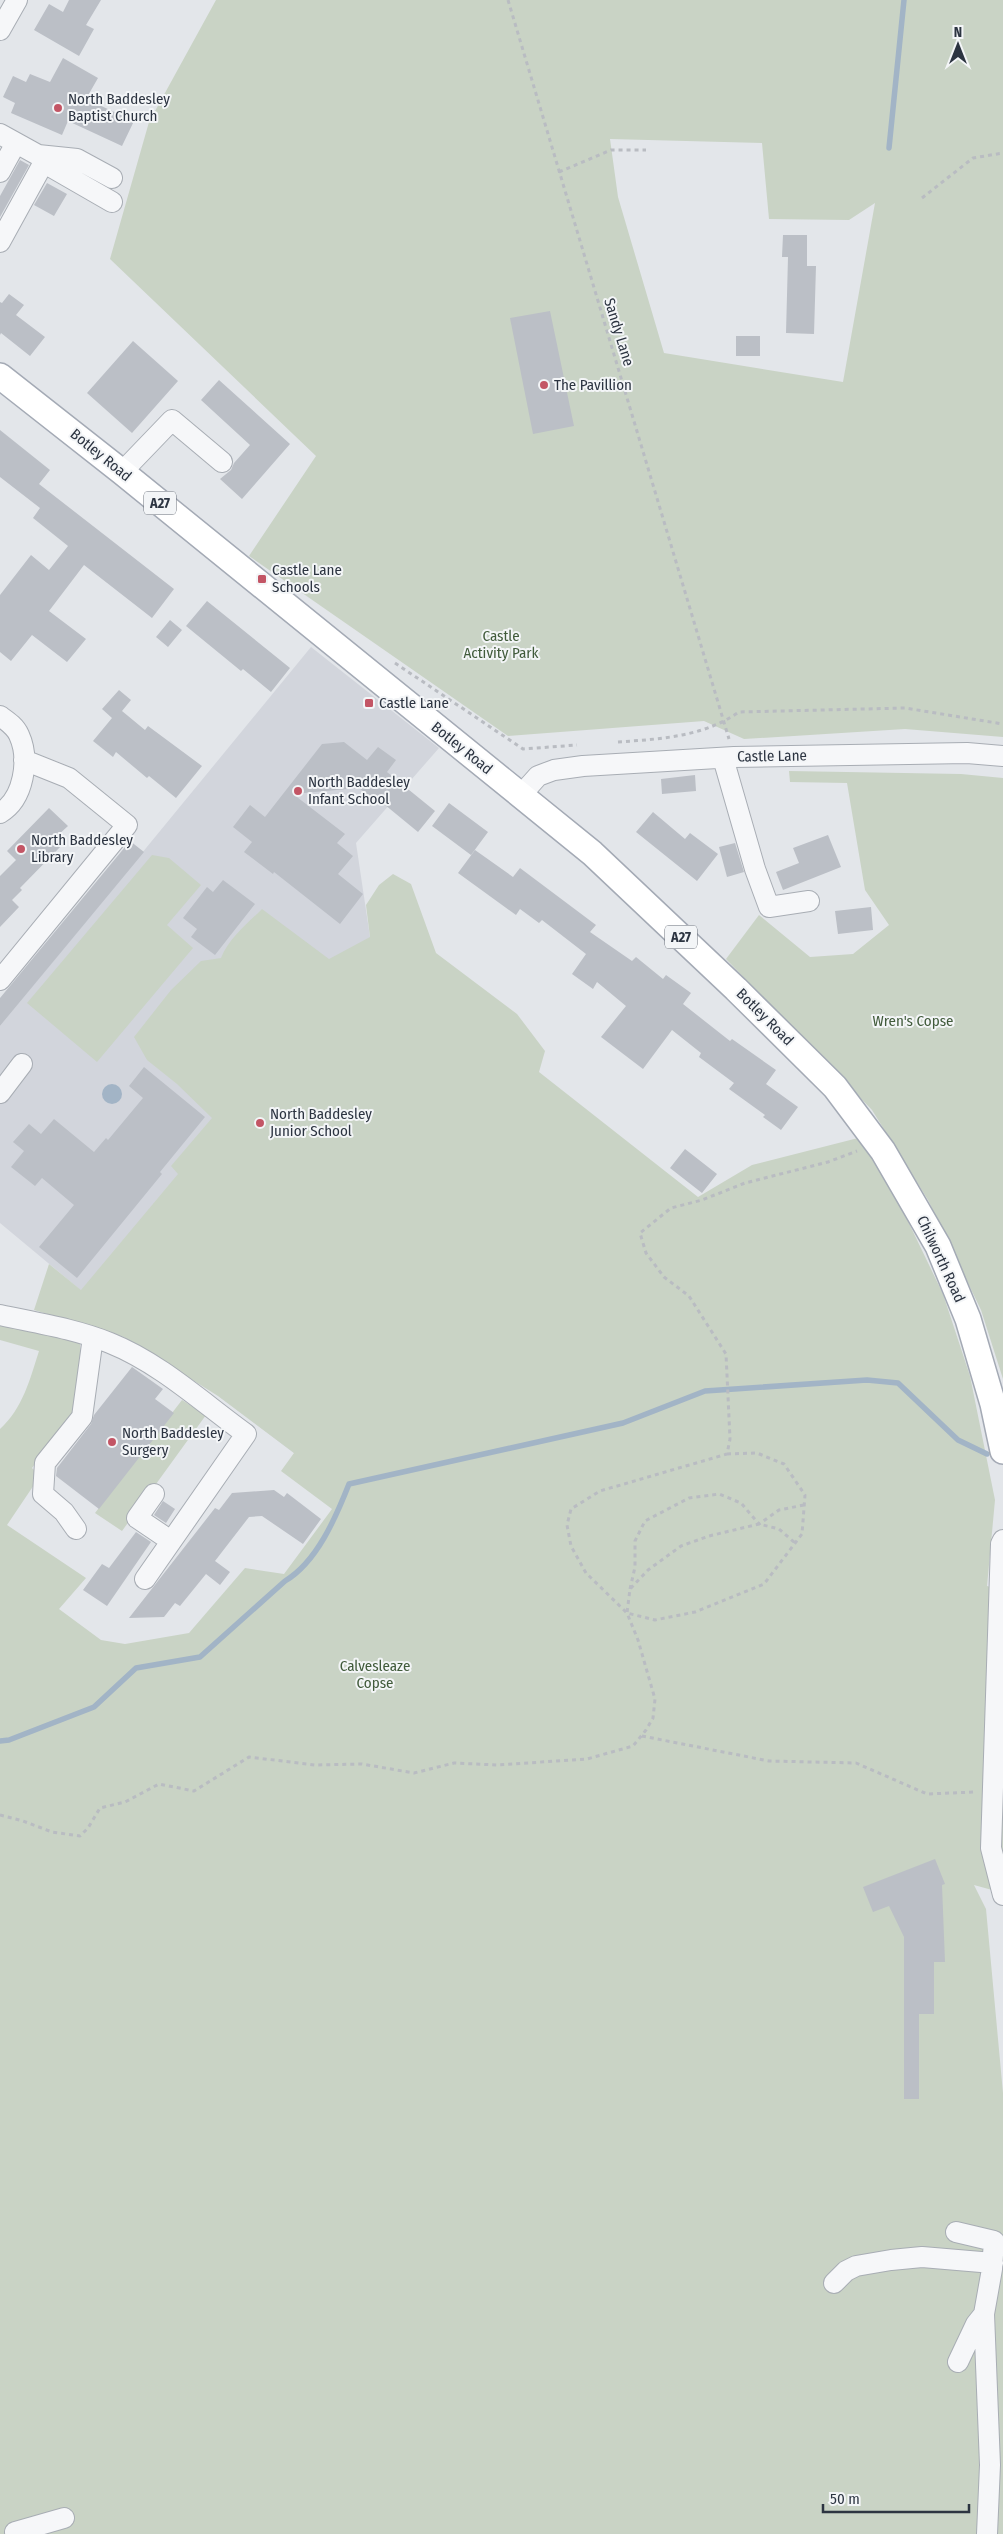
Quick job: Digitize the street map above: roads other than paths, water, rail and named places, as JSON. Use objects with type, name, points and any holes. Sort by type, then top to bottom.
[{"type":"main road","name":"Botley Road","points":[[0,376],[521,794],[617,876],[835,1087]]},
{"type":"main road","name":"Chilworth Road","points":[[835,1087],[876,1141],[923,1217],[952,1278],[980,1358],[1003,1451]]},
{"type":"street","points":[[0,30],[17,0]]},
{"type":"street","points":[[0,172],[8,139],[112,202]]},
{"type":"street","points":[[41,158],[77,159],[112,178]]},
{"type":"street","points":[[0,242],[41,158]]},
{"type":"street","points":[[122,472],[172,420],[222,462]]},
{"type":"street","points":[[0,716],[14,726],[20,735],[24,760],[19,792],[6,810],[0,813]]},
{"type":"street","name":"Castle Lane","points":[[521,794],[538,776],[554,770],[600,765],[729,757],[967,753],[1003,756]]},
{"type":"street","points":[[729,757],[755,869],[769,907],[809,902]]},
{"type":"street","points":[[0,980],[127,825],[69,778],[24,760]]},
{"type":"street","points":[[0,1093],[22,1064]]},
{"type":"street","points":[[0,1315],[93,1338],[142,1359],[246,1434],[145,1578]]},
{"type":"street","points":[[76,1530],[64,1512],[44,1494],[45,1463],[82,1417],[93,1338]]},
{"type":"street","points":[[154,1494],[137,1518],[171,1542]]},
{"type":"street","points":[[1003,1540],[1001,1544],[991,1848],[1003,1895]]},
{"type":"street","points":[[956,2232],[994,2241],[993,2263],[984,2314],[990,2465],[987,2534]]},
{"type":"street","points":[[834,2283],[846,2271],[856,2266],[892,2260],[922,2257],[993,2263]]},
{"type":"street","points":[[958,2362],[976,2324],[984,2314]]},
{"type":"street","points":[[15,2532],[64,2518]]},
{"type":"water","points":[[108,1084],[116,1084],[122,1090],[122,1098],[116,1104],[108,1104],[102,1098],[102,1090]]},
{"type":"waterway","points":[[889,148],[904,0]]},
{"type":"waterway","points":[[0,1741],[9,1740],[94,1707],[136,1668],[200,1657],[307,1562],[324,1538],[349,1484],[623,1423],[705,1391],[867,1380],[898,1383],[958,1440],[987,1454]]},
{"type":"place","name":"North Baddesley Baptist Church","points":[[58,108]]},
{"type":"place","name":"The Pavillion","points":[[544,385]]},
{"type":"place","name":"Castle Lane Schools","points":[[262,579]]},
{"type":"place","name":"Castle Lane","points":[[369,703]]},
{"type":"place","name":"North Baddesley Infant School","points":[[298,791]]},
{"type":"place","name":"North Baddesley Library","points":[[21,849]]},
{"type":"place","name":"North Baddesley Junior School","points":[[260,1123]]},
{"type":"place","name":"North Baddesley Surgery","points":[[112,1442]]},
{"type":"park label","name":"Castle Activity Park","points":[[501,644]]},
{"type":"park label","name":"Wren's Copse","points":[[913,1021]]},
{"type":"park label","name":"Calvesleaze Copse","points":[[375,1674]]}]
